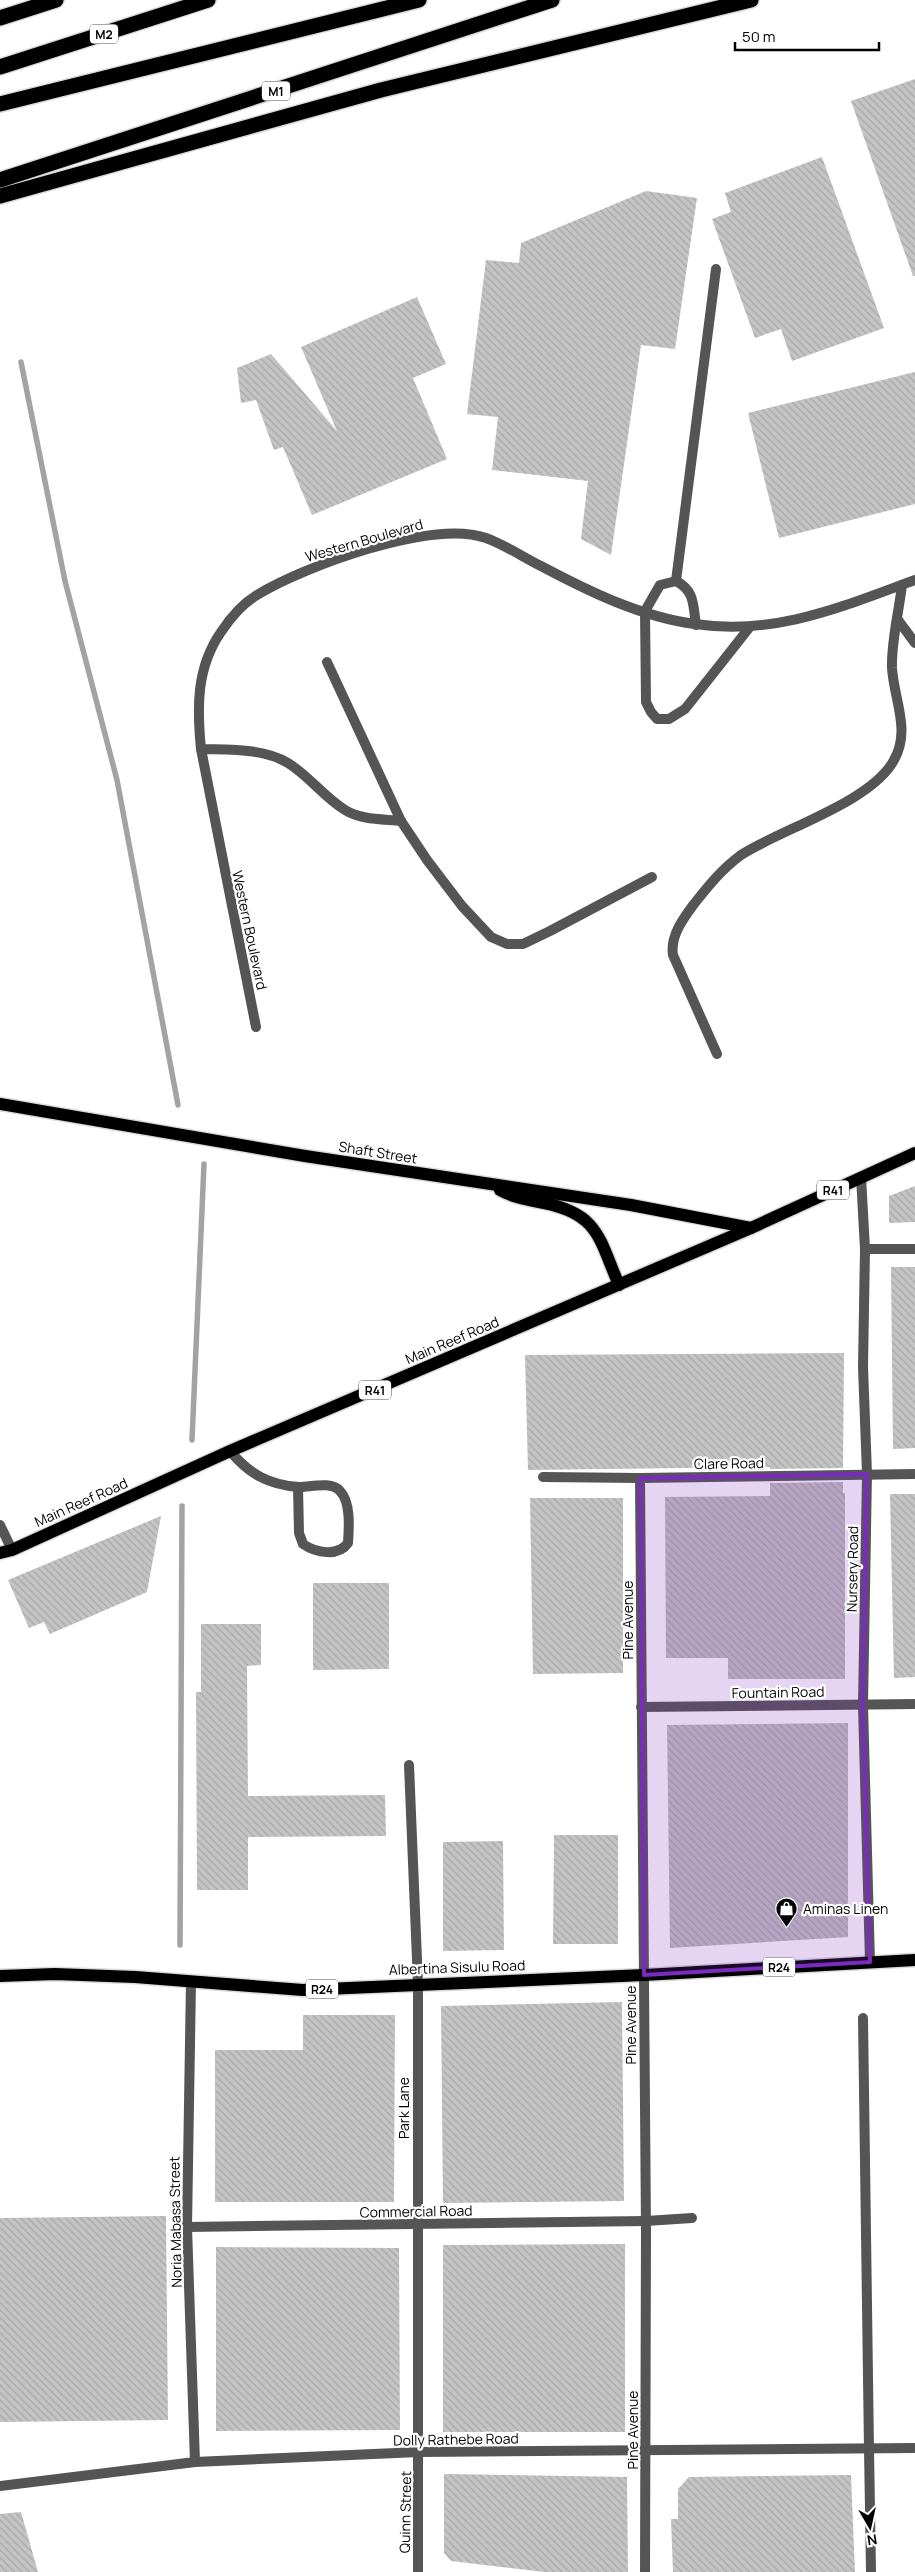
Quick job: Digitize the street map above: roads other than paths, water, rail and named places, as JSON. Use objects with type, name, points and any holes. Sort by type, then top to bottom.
[{"type":"highway","points":[[0,18],[56,0]]},
{"type":"highway","name":"M2","points":[[0,67],[208,0]]},
{"type":"highway","points":[[0,104],[419,0]]},
{"type":"highway","name":"M1","points":[[0,180],[552,0]]},
{"type":"highway","points":[[0,196],[336,102],[751,0]]},
{"type":"main road","name":"Shaft Street","points":[[0,1104],[220,1142],[631,1205],[751,1228]]},
{"type":"main road","name":"Main Reef Road","points":[[6,1552],[230,1451],[751,1228],[915,1153]]},
{"type":"main road","points":[[492,1185],[518,1198],[569,1209],[580,1215],[595,1230],[619,1285]]},
{"type":"main road","name":"Albertina Sisulu Road","points":[[0,1976],[54,1974],[190,1981],[302,1990],[644,1975],[915,1960]]},
{"type":"street","points":[[676,581],[716,270]]},
{"type":"street","name":"Western Boulevard","points":[[256,1027],[201,749],[197,708],[200,681],[207,656],[235,613],[256,595],[296,575],[356,554],[412,537],[442,533],[464,533],[486,538],[582,587],[666,619],[696,625],[749,628],[799,620],[915,580]]},
{"type":"street","points":[[696,625],[692,596],[687,587],[676,581],[660,585],[645,611],[646,702],[657,719],[669,719],[685,709],[749,628]]},
{"type":"street","points":[[717,1054],[673,955],[673,938],[689,911],[717,875],[727,866],[743,854],[839,806],[881,778],[894,762],[901,746],[902,732],[892,667],[902,585]]},
{"type":"street","points":[[898,620],[915,643]]},
{"type":"street","points":[[327,662],[401,821],[427,860],[462,906],[491,937],[507,944],[523,944],[652,877]]},
{"type":"street","points":[[201,749],[240,751],[275,757],[288,763],[345,810],[359,816],[401,821]]},
{"type":"street","name":"Nursery Road","points":[[861,1177],[864,1249],[863,1367],[867,1474],[864,1705],[870,1962]]},
{"type":"street","points":[[864,1249],[915,1249]]},
{"type":"street","points":[[230,1451],[243,1467],[253,1474],[298,1486],[333,1486],[342,1494],[346,1502],[349,1536],[345,1548],[338,1551],[318,1552],[303,1544],[299,1533],[298,1486]]},
{"type":"street","name":"Clare Road","points":[[543,1477],[640,1478],[915,1474]]},
{"type":"street","name":"Pine Avenue","points":[[640,1478],[646,2222],[645,2572]]},
{"type":"street","points":[[0,1525],[6,1552]]},
{"type":"street","name":"Fountain Road","points":[[641,1707],[915,1704]]},
{"type":"street","name":"Park Lane","points":[[409,1765],[418,1984],[416,2225],[419,2452]]},
{"type":"street","name":"Noria Mabasa Street","points":[[190,1981],[187,2227],[195,2462]]},
{"type":"street","points":[[863,2018],[871,2572]]},
{"type":"street","name":"Commercial Road","points":[[187,2227],[646,2222],[692,2218]]},
{"type":"street","name":"Dolly Rathebe Road","points":[[0,2486],[195,2462],[419,2452],[646,2452],[915,2448]]},
{"type":"street","name":"Quinn Street","points":[[418,2572],[419,2452]]},
{"type":"waterway","points":[[21,362],[65,581],[117,780],[178,1105]]},
{"type":"waterway","points":[[192,1440],[204,1164]]},
{"type":"waterway","points":[[180,1945],[182,1506]]},
{"type":"place","name":"Aminas Linen","points":[[787,1927]]}]
